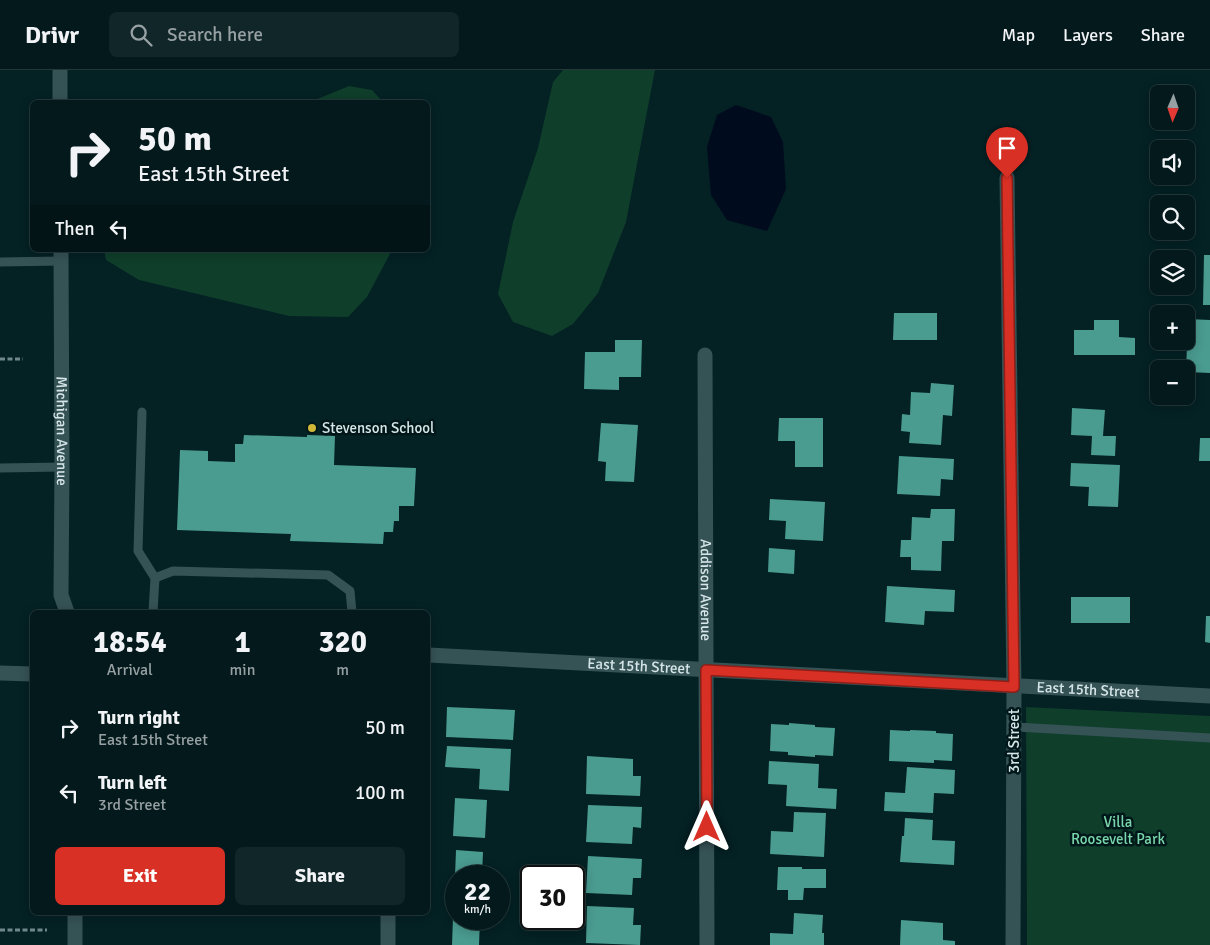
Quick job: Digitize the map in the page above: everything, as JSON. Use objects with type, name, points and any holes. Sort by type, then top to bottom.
[{"type":"street","points":[[60,70],[60,100]]},
{"type":"street","name":"3rd Street","points":[[1007,178],[1014,687],[1013,945]]},
{"type":"street","name":"Michigan Avenue","points":[[61,256],[61,595],[66,610]]},
{"type":"street","name":"Addison Avenue","points":[[704,355],[707,945]]},
{"type":"street","name":"East 15th Street","points":[[430,655],[1210,696]]},
{"type":"street","points":[[0,672],[30,674]]},
{"type":"street","points":[[75,915],[75,945]]},
{"type":"street","points":[[388,915],[388,945]]},
{"type":"lane","points":[[0,262],[61,256]]},
{"type":"lane","points":[[142,412],[138,551],[155,578],[153,610]]},
{"type":"lane","points":[[0,468],[62,467]]},
{"type":"lane","points":[[155,578],[173,571],[328,575],[350,590],[352,610]]},
{"type":"lane","points":[[1014,726],[1210,738]]},
{"type":"path","points":[[0,359],[23,359]]},
{"type":"path","points":[[0,930],[47,930]]},
{"type":"green space","points":[[563,70],[655,70],[626,222],[598,293],[573,324],[552,336],[513,322],[498,294],[513,222],[538,148],[553,82]]},
{"type":"green space","points":[[349,86],[372,90],[381,100],[315,100]]},
{"type":"green space","points":[[104,252],[391,252],[367,297],[348,317],[289,316],[139,280],[106,260]]},
{"type":"green space","name":"Villa Roosevelt Park","points":[[1026,707],[1210,716],[1210,945],[1027,945]]},
{"type":"water","points":[[736,105],[771,117],[783,142],[786,189],[767,231],[727,220],[711,195],[707,147],[717,115]]},
{"type":"building","points":[[1204,255],[1210,255],[1210,305],[1203,305]]},
{"type":"building","points":[[894,313],[937,313],[937,340],[893,340]]},
{"type":"building","points":[[1195,319],[1210,320],[1210,373],[1195,372],[1195,360],[1186,360],[1187,350],[1195,350]]},
{"type":"building","points":[[1094,320],[1119,320],[1119,337],[1135,338],[1135,355],[1074,355],[1074,330],[1094,330]]},
{"type":"building","points":[[615,340],[642,340],[641,377],[619,377],[619,390],[584,389],[585,352],[615,352]]},
{"type":"building","points":[[931,383],[954,385],[952,416],[943,415],[941,445],[909,443],[910,432],[901,431],[902,414],[910,415],[911,392],[930,393]]},
{"type":"building","points":[[1072,408],[1105,410],[1103,436],[1116,436],[1115,456],[1091,455],[1092,436],[1071,435]]},
{"type":"building","points":[[779,418],[823,418],[823,467],[795,467],[795,441],[778,441]]},
{"type":"building","points":[[601,423],[638,425],[634,482],[605,481],[606,462],[598,461]]},
{"type":"building","points":[[244,435],[335,436],[334,465],[416,468],[414,506],[399,506],[399,521],[394,521],[393,532],[384,532],[383,544],[290,541],[291,534],[177,530],[180,450],[208,451],[208,461],[235,462],[235,444],[243,444]]},
{"type":"building","points":[[1200,438],[1210,438],[1210,461],[1199,461]]},
{"type":"building","points":[[899,456],[954,459],[953,480],[941,479],[940,496],[897,494]]},
{"type":"building","points":[[1071,463],[1120,465],[1118,507],[1088,506],[1089,487],[1070,486]]},
{"type":"building","points":[[770,499],[825,502],[823,541],[785,539],[786,521],[769,520]]},
{"type":"building","points":[[931,509],[955,509],[954,541],[942,541],[941,571],[911,570],[911,557],[900,557],[901,540],[911,540],[912,517],[930,518]]},
{"type":"building","points":[[769,548],[795,550],[794,574],[768,572]]},
{"type":"building","points":[[887,586],[955,590],[954,612],[925,611],[924,625],[885,622]]},
{"type":"building","points":[[1071,597],[1130,597],[1130,623],[1071,623]]},
{"type":"building","points":[[1206,616],[1210,616],[1210,643],[1205,642]]},
{"type":"building","points":[[447,707],[515,710],[513,740],[446,737]]},
{"type":"building","points":[[789,723],[835,728],[833,756],[788,755],[788,752],[770,751],[771,724],[789,725]]},
{"type":"building","points":[[890,730],[936,731],[936,733],[953,734],[952,761],[934,760],[934,763],[889,761]]},
{"type":"building","points":[[447,746],[511,749],[509,791],[479,789],[480,769],[445,767]]},
{"type":"building","points":[[587,756],[633,759],[633,776],[641,776],[640,796],[586,794]]},
{"type":"building","points":[[769,761],[819,764],[818,788],[837,789],[836,809],[786,806],[787,785],[768,784]]},
{"type":"building","points":[[907,767],[955,770],[954,794],[934,793],[933,813],[884,811],[885,792],[905,793]]},
{"type":"building","points":[[455,798],[487,800],[485,838],[453,836]]},
{"type":"building","points":[[588,805],[642,807],[641,828],[633,827],[632,844],[586,842]]},
{"type":"building","points":[[794,812],[826,813],[824,857],[770,854],[771,831],[793,832]]},
{"type":"building","points":[[905,818],[933,820],[932,840],[955,841],[954,865],[900,862]]},
{"type":"building","points":[[456,850],[483,852],[482,865],[455,865]]},
{"type":"building","points":[[588,856],[642,859],[641,878],[633,878],[632,895],[586,893]]},
{"type":"building","points":[[778,867],[826,869],[826,888],[804,888],[803,900],[788,900],[788,890],[777,890]]},
{"type":"building","points":[[587,906],[634,908],[633,925],[641,925],[640,945],[586,943]]},
{"type":"building","points":[[794,913],[823,915],[822,933],[824,933],[824,945],[770,945],[770,933],[793,934]]},
{"type":"building","points":[[901,920],[943,923],[943,940],[955,941],[955,945],[900,945]]},
{"type":"building","points":[[453,930],[480,930],[479,945],[452,945]]},
{"type":"place","name":"Stevenson School","points":[[312,428]]},
{"type":"route","points":[[707,827],[706,670],[1014,687],[1007,178]]}]
